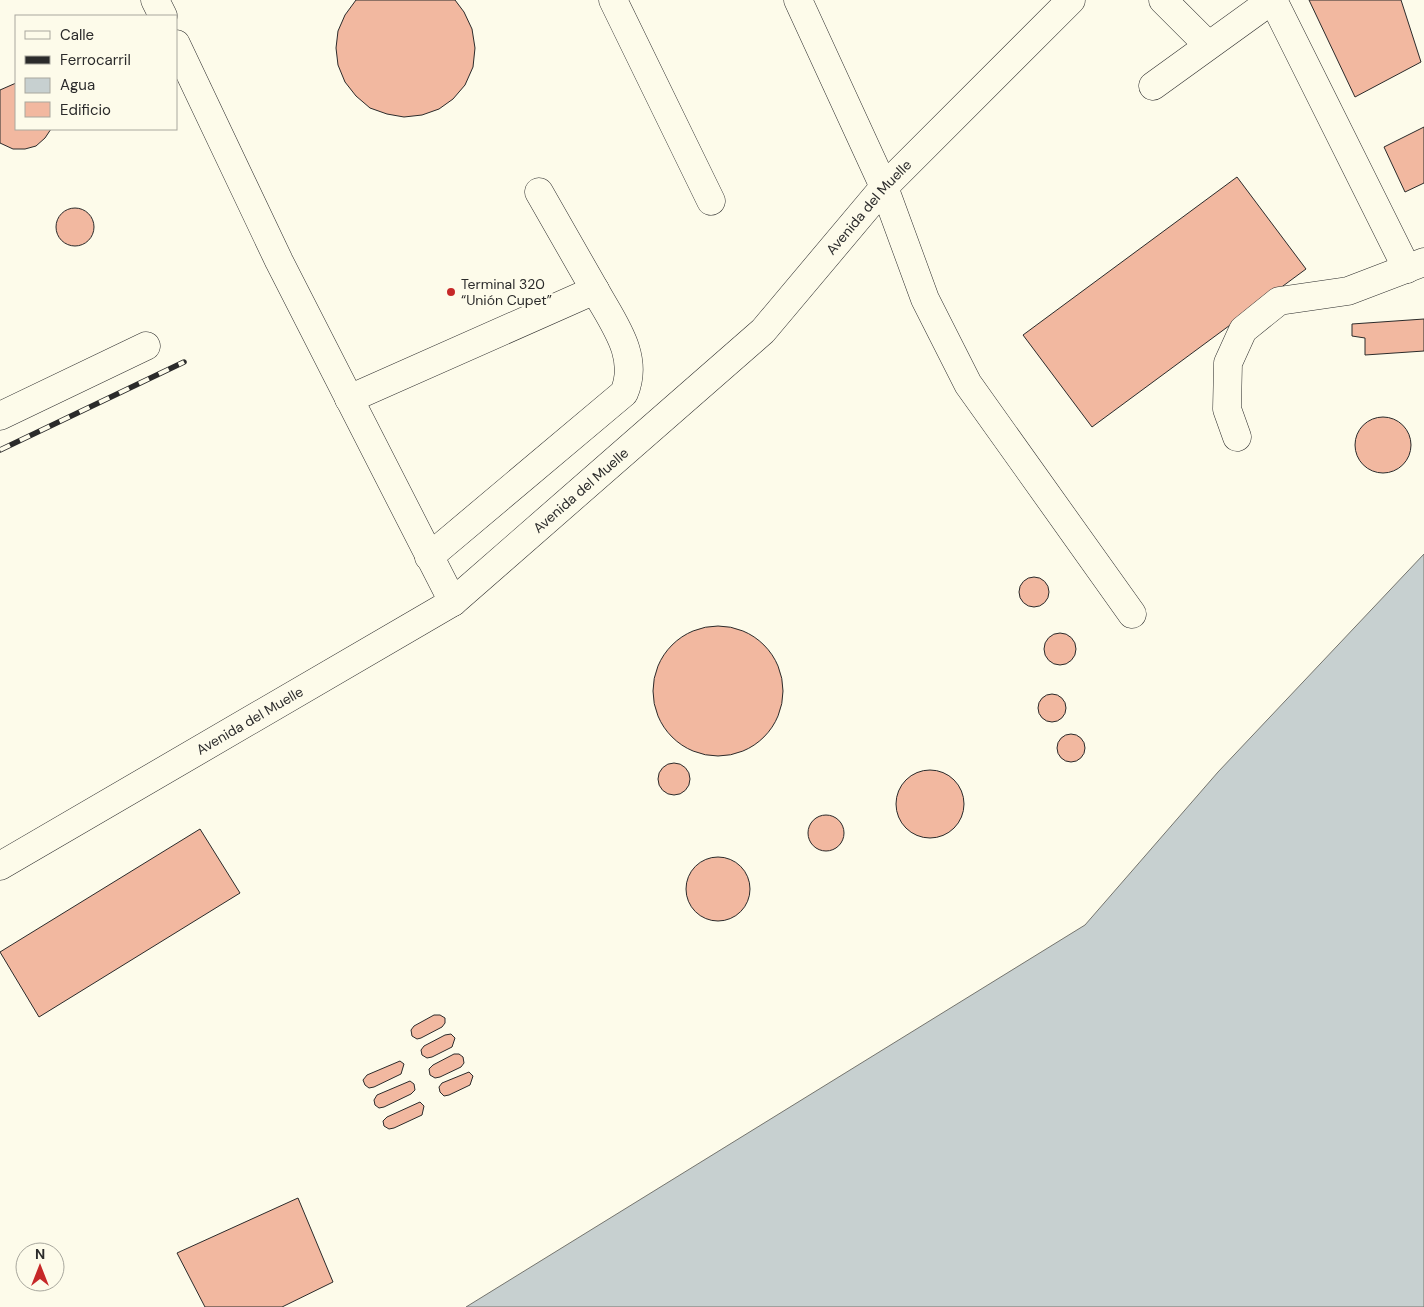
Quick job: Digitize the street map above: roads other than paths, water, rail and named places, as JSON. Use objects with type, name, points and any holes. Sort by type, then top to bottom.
[{"type":"main road","points":[[156,0],[163,15]]},
{"type":"main road","points":[[613,0],[712,201]]},
{"type":"main road","points":[[798,0],[884,187],[926,299],[968,384],[1132,614]]},
{"type":"main road","name":"Avenida del Muelle","points":[[0,866],[453,602],[764,331],[884,187],[1071,0]]},
{"type":"main road","points":[[1164,0],[1208,45]]},
{"type":"main road","points":[[1153,86],[1272,0],[1416,265],[1348,291],[1279,302],[1243,330],[1228,363],[1227,409],[1236,437]]},
{"type":"main road","points":[[178,48],[278,261],[453,602]]},
{"type":"main road","points":[[429,556],[624,394],[630,380],[630,362],[626,348],[539,192]]},
{"type":"main road","points":[[349,399],[595,290]]},
{"type":"main road","points":[[0,416],[146,346]]},
{"type":"water","points":[[1424,554],[1424,1307],[466,1307],[1085,925],[1218,772]]},
{"type":"railway","points":[[0,450],[184,362]]},
{"type":"place","name":"Terminal 320 “Unión Cupet”","points":[[451,292]]}]
